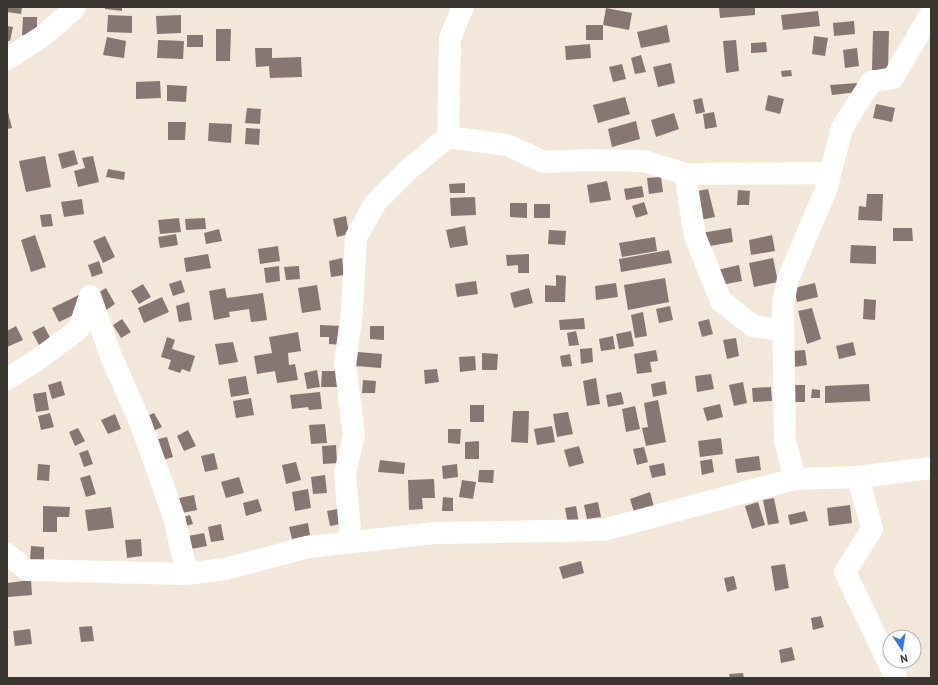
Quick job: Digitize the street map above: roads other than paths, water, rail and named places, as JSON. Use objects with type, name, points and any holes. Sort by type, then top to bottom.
[{"type":"street","points":[[7,59],[43,36],[74,10],[75,7]]},
{"type":"street","points":[[448,137],[450,38],[463,7]]},
{"type":"street","points":[[794,479],[785,441],[782,330],[783,304],[788,279],[826,190],[842,128],[871,82],[893,78],[903,62],[926,11]]},
{"type":"street","points":[[351,542],[345,473],[354,435],[345,364],[352,311],[356,237],[376,202],[408,170],[448,137],[507,145],[544,162],[590,160],[644,161],[685,174],[830,173]]},
{"type":"street","points":[[685,174],[695,236],[721,301],[753,326],[782,330]]},
{"type":"street","points":[[7,379],[37,360],[79,329],[90,296],[110,356],[141,424],[172,510],[187,574]]},
{"type":"street","points":[[7,554],[27,570],[187,574],[225,569],[308,547],[435,533],[603,530],[794,479],[858,477],[931,468]]},
{"type":"street","points":[[858,477],[872,529],[845,572],[896,678]]}]
